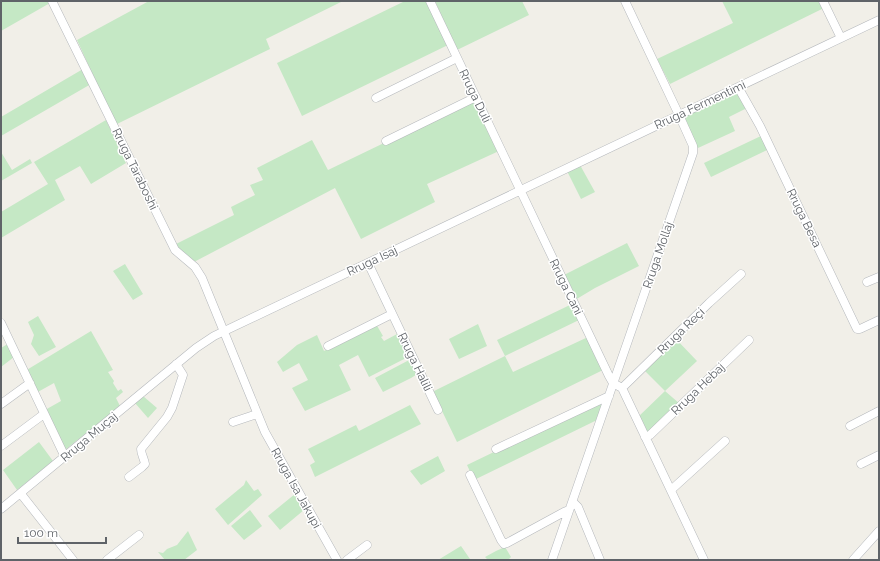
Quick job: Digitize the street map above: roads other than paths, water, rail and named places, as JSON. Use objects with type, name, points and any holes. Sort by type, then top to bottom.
[{"type":"street","name":"Rruga Taraboshi","points":[[52,1],[175,250],[195,267],[202,278],[223,331]]},
{"type":"street","name":"Rruga Duli","points":[[430,1],[520,190]]},
{"type":"street","name":"Rruga Mollaj","points":[[552,560],[693,153],[693,146],[625,1]]},
{"type":"street","points":[[823,1],[841,38]]},
{"type":"street","name":"Rruga Fermentimi","points":[[520,190],[879,20]]},
{"type":"street","points":[[376,98],[457,58]]},
{"type":"street","name":"Rruga Besa","points":[[738,87],[760,126],[857,329],[879,320]]},
{"type":"street","points":[[386,140],[476,97]]},
{"type":"street","name":"Rruga Isaj","points":[[223,331],[520,190]]},
{"type":"street","name":"Rruga Cani","points":[[520,190],[613,383]]},
{"type":"street","name":"Rruga Halili","points":[[368,263],[438,410]]},
{"type":"street","name":"Rruga Reçi","points":[[622,388],[698,313],[741,274]]},
{"type":"street","points":[[867,282],[879,277]]},
{"type":"street","points":[[328,346],[392,314]]},
{"type":"street","points":[[1,323],[65,457]]},
{"type":"street","name":"Rruga Muçaj","points":[[1,510],[176,364],[203,343],[223,331]]},
{"type":"street","name":"Rruga Isa Jakupi","points":[[223,331],[265,432],[337,560]]},
{"type":"street","name":"Rruga Hebaj","points":[[645,436],[650,435],[749,340]]},
{"type":"street","points":[[129,477],[145,464],[140,449],[167,417],[172,408],[184,375],[176,364]]},
{"type":"street","points":[[1,404],[30,383]]},
{"type":"street","points":[[613,383],[622,388],[704,560]]},
{"type":"street","points":[[496,449],[609,396]]},
{"type":"street","points":[[850,426],[879,411]]},
{"type":"street","points":[[1,446],[44,414]]},
{"type":"street","points":[[233,422],[257,414]]},
{"type":"street","points":[[671,490],[725,440]]},
{"type":"street","points":[[861,464],[879,455]]},
{"type":"street","points":[[470,475],[504,544],[564,512],[575,504],[578,507],[600,560]]},
{"type":"street","points":[[20,494],[73,560]]},
{"type":"street","points":[[853,560],[879,531]]},
{"type":"street","points":[[107,560],[139,535]]},
{"type":"street","points":[[347,560],[367,545]]}]
